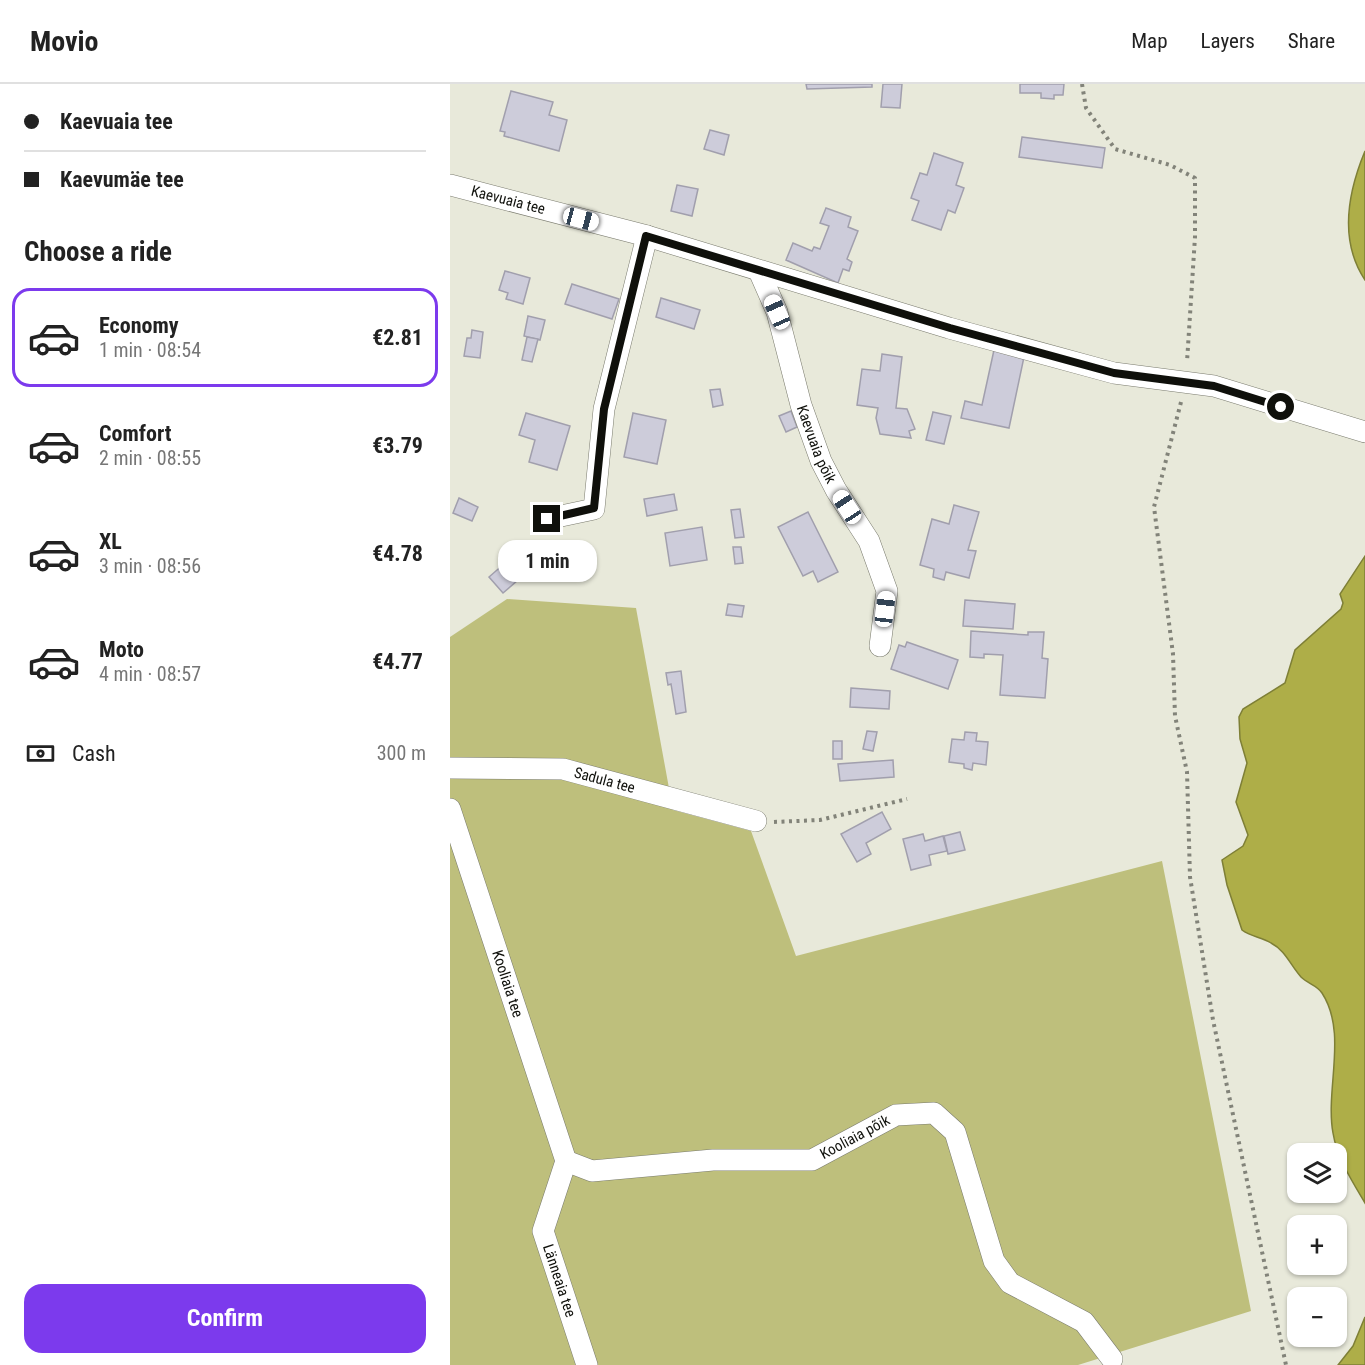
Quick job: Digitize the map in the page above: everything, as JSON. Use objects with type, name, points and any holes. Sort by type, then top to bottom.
[{"type":"street","name":"Kaevuaia tee","points":[[450,185],[646,236],[950,328],[1114,373],[1214,386],[1365,432]]},
{"type":"street","points":[[547,519],[594,508],[604,409],[646,236]]},
{"type":"street","name":"Kaevuaia põik","points":[[759,271],[777,312],[801,405],[821,461],[836,490],[869,541],[887,591],[880,646]]},
{"type":"street","name":"Sadula tee","points":[[450,768],[563,769],[756,821]]},
{"type":"street","name":"Kooliaia tee","points":[[450,808],[566,1161]]},
{"type":"street","name":"Kooliaia põik","points":[[566,1161],[592,1171],[713,1160],[812,1160],[896,1115],[934,1113],[955,1132],[994,1262],[1010,1283],[1084,1322],[1112,1359]]},
{"type":"street","name":"Länneaia tee","points":[[566,1161],[543,1231],[587,1365]]},
{"type":"path","points":[[1082,84],[1086,108],[1115,149],[1170,165],[1195,178],[1195,237],[1186,382],[1154,507],[1173,654],[1175,716],[1187,772],[1188,849],[1213,1020],[1286,1365]]},
{"type":"path","points":[[756,821],[820,820],[907,799]]},
{"type":"green space","points":[[507,599],[636,608],[673,810],[751,831],[796,956],[1162,861],[1251,1311],[1078,1365],[450,1365],[450,637]]},
{"type":"shaded area","points":[[1365,151],[1365,280],[1352,249],[1349,216],[1354,183]]},
{"type":"shaded area","points":[[1365,556],[1365,1203],[1347,1172],[1347,1143],[1335,1143],[1333,1133],[1331,1116],[1335,1043],[1330,1009],[1320,990],[1301,977],[1288,958],[1276,946],[1242,930],[1227,885],[1222,860],[1243,846],[1248,835],[1236,802],[1247,763],[1240,739],[1239,717],[1243,709],[1285,683],[1295,650],[1341,609],[1343,603],[1340,594]]},
{"type":"shaded area","points":[[1365,1317],[1365,1365],[1338,1365],[1353,1346]]},
{"type":"building","points":[[806,84],[872,84],[872,87],[807,89]]},
{"type":"building","points":[[883,84],[902,84],[900,108],[881,107]]},
{"type":"building","points":[[1020,84],[1064,84],[1063,95],[1054,95],[1054,99],[1041,98],[1041,93],[1020,93]]},
{"type":"building","points":[[511,91],[553,102],[549,115],[567,120],[559,151],[504,136],[505,132],[500,131]]},
{"type":"building","points":[[710,130],[729,135],[724,155],[704,149]]},
{"type":"building","points":[[1022,137],[1105,148],[1102,168],[1019,157]]},
{"type":"building","points":[[934,153],[963,163],[956,185],[964,188],[955,213],[948,210],[941,230],[912,220],[919,201],[911,198],[920,173],[927,175]]},
{"type":"building","points":[[677,185],[698,189],[692,216],[671,211]]},
{"type":"building","points":[[826,208],[851,217],[848,227],[858,231],[847,259],[852,262],[849,271],[843,269],[838,283],[786,260],[793,243],[812,251],[814,247],[820,249],[829,226],[820,223]]},
{"type":"building","points":[[505,271],[530,278],[523,304],[506,299],[508,293],[499,290]]},
{"type":"building","points":[[572,284],[619,299],[612,319],[565,304]]},
{"type":"building","points":[[661,298],[700,310],[694,329],[656,317]]},
{"type":"building","points":[[528,316],[545,320],[540,340],[524,336]]},
{"type":"building","points":[[472,330],[483,332],[480,358],[464,356],[467,338],[471,338]]},
{"type":"building","points":[[527,337],[538,339],[532,362],[522,360]]},
{"type":"building","points":[[994,350],[1024,357],[1009,428],[961,418],[965,401],[982,405]]},
{"type":"building","points":[[882,354],[902,357],[896,408],[907,409],[915,429],[909,431],[911,438],[880,434],[876,418],[878,408],[857,405],[862,369],[880,371]]},
{"type":"building","points":[[720,389],[723,405],[713,407],[710,390]]},
{"type":"building","points":[[791,411],[797,427],[786,432],[779,416]]},
{"type":"building","points":[[933,412],[951,416],[944,444],[926,440]]},
{"type":"building","points":[[526,413],[570,426],[557,470],[529,462],[535,440],[519,435]]},
{"type":"building","points":[[633,413],[666,420],[657,464],[624,457]]},
{"type":"building","points":[[674,494],[677,510],[647,516],[644,499]]},
{"type":"building","points":[[459,498],[478,507],[472,521],[453,513]]},
{"type":"building","points":[[954,505],[979,512],[968,550],[976,551],[969,578],[946,572],[944,580],[933,577],[934,569],[920,565],[932,519],[949,524]]},
{"type":"building","points":[[740,509],[744,537],[735,538],[731,510]]},
{"type":"building","points":[[808,512],[838,572],[818,582],[813,571],[803,576],[778,527]]},
{"type":"building","points":[[702,527],[707,560],[670,566],[665,533]]},
{"type":"building","points":[[733,547],[741,547],[743,563],[735,564]]},
{"type":"building","points":[[520,550],[534,566],[503,593],[489,577]]},
{"type":"building","points":[[965,600],[1015,604],[1013,629],[963,626]]},
{"type":"building","points":[[728,604],[744,606],[742,617],[726,615]]},
{"type":"building","points":[[971,631],[1028,635],[1028,632],[1044,632],[1042,658],[1048,659],[1045,698],[1000,695],[1003,655],[984,654],[984,658],[970,657]]},
{"type":"building","points":[[907,642],[958,660],[948,689],[891,669],[899,645],[905,647]]},
{"type":"building","points":[[681,671],[686,712],[676,714],[671,684],[668,685],[666,673]]},
{"type":"building","points":[[851,688],[890,691],[889,709],[850,707]]},
{"type":"building","points":[[867,731],[877,732],[873,751],[863,749]]},
{"type":"building","points":[[965,732],[977,733],[976,741],[988,742],[986,765],[973,763],[972,770],[964,768],[964,764],[949,762],[952,739],[964,740]]},
{"type":"building","points":[[833,741],[842,741],[842,759],[833,759]]},
{"type":"building","points":[[893,760],[894,777],[840,781],[838,764]]},
{"type":"building","points":[[882,812],[891,829],[866,843],[871,854],[857,862],[841,834]]},
{"type":"building","points":[[960,832],[965,850],[948,854],[944,836]]},
{"type":"building","points":[[923,834],[925,841],[943,836],[947,851],[929,855],[931,865],[911,870],[903,839]]},
{"type":"route","points":[[547,519],[594,508],[604,409],[646,236],[950,328],[1114,373],[1214,386],[1281,407]]}]
